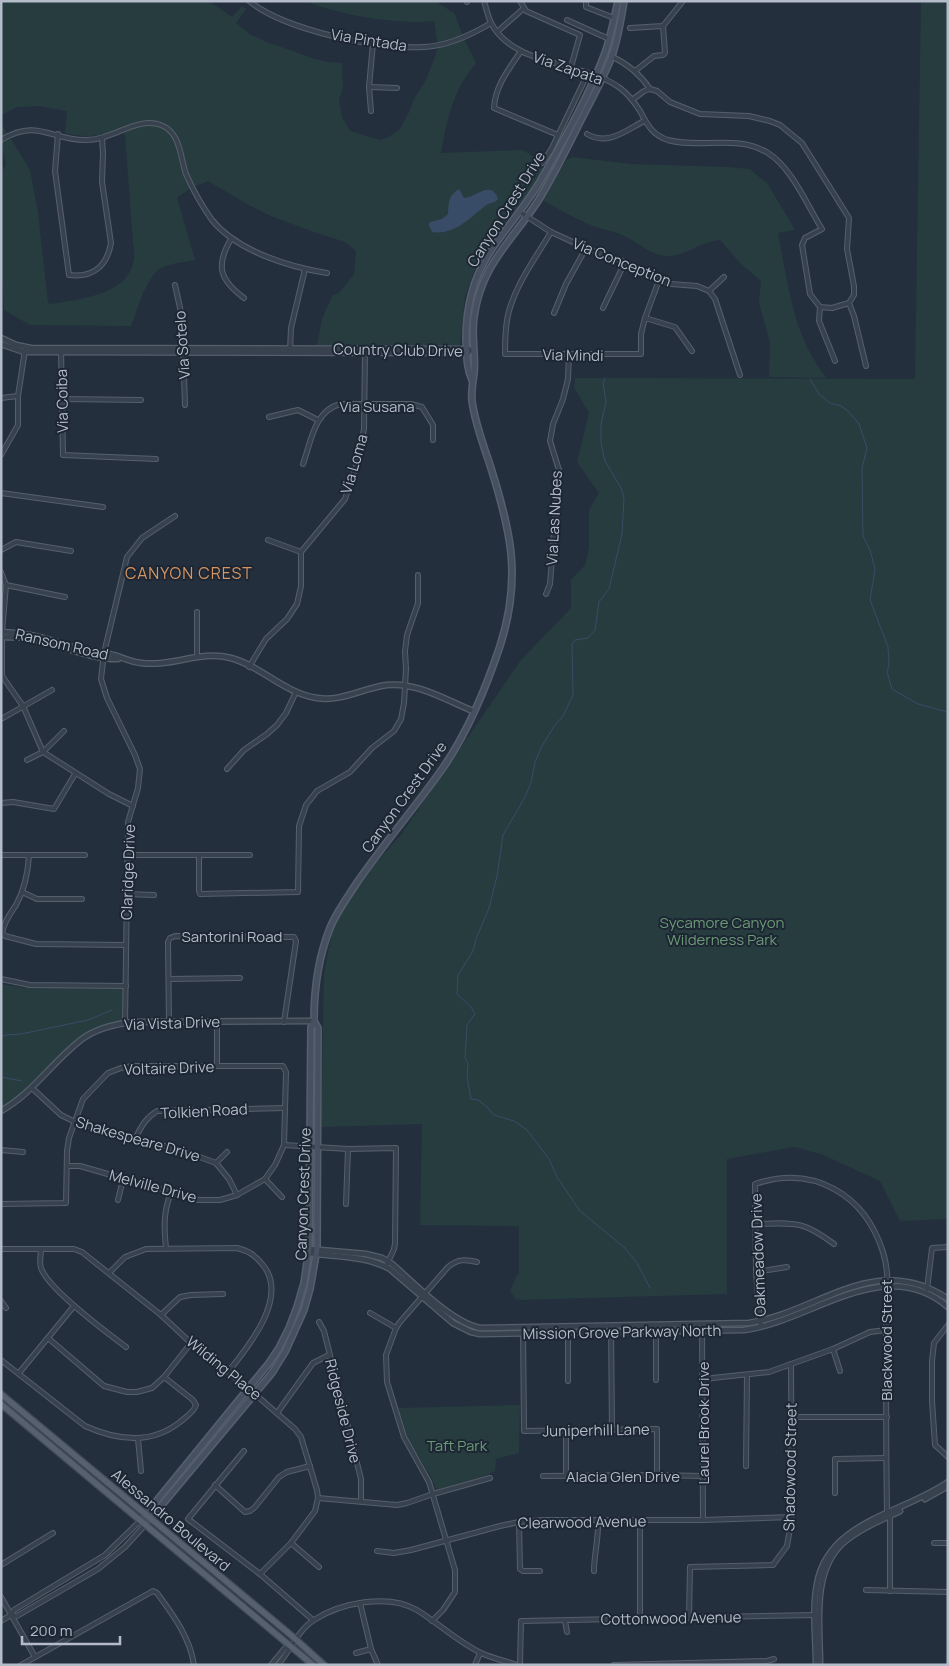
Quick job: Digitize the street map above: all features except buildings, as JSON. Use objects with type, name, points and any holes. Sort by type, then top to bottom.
[{"type":"main road","name":"Canyon Crest Drive","points":[[472,380],[468,370],[467,316],[477,278],[490,251],[542,179],[595,76],[610,39],[618,1]]},
{"type":"main road","name":"Canyon Crest Drive","points":[[145,1520],[270,1363],[289,1328],[304,1283],[309,1251],[312,1028],[317,970],[331,925],[365,871],[441,771],[462,738],[491,672],[507,621],[513,582],[510,538],[472,399],[474,372],[473,318],[483,282],[495,258],[527,216],[548,184],[602,79],[617,37],[624,1]]},
{"type":"main road","name":"Canyon Crest Drive","points":[[145,1520],[272,1373],[285,1352],[304,1310],[316,1252],[318,1028],[314,1021]]},
{"type":"main road","name":"Alessandro Boulevard","points":[[1,1394],[313,1665]]},
{"type":"main road","name":"Alessandro Boulevard","points":[[1,1404],[296,1639],[324,1665]]},
{"type":"street","name":"Via Pintada","points":[[249,1],[271,16],[311,30],[373,43],[424,47],[440,45],[471,34],[491,23]]},
{"type":"street","name":"Via Zapata","points":[[484,1],[491,23],[506,40],[535,58],[588,73],[619,88],[632,100],[653,132],[665,139],[680,142],[739,143],[766,152],[779,161],[822,229],[805,238],[802,244],[810,294],[820,307],[819,321],[835,361]]},
{"type":"street","points":[[520,1],[526,11],[580,35],[571,67]]},
{"type":"street","points":[[586,1],[586,7],[614,18]]},
{"type":"street","points":[[635,71],[654,56],[665,53],[663,26],[683,1]]},
{"type":"street","points":[[498,30],[524,8]]},
{"type":"street","points":[[567,20],[610,39]]},
{"type":"street","points":[[630,28],[663,26]]},
{"type":"street","points":[[371,111],[369,87],[373,43]]},
{"type":"street","points":[[521,51],[500,82],[494,108],[558,135]]},
{"type":"street","points":[[611,56],[635,71],[650,89]]},
{"type":"street","points":[[542,163],[551,150],[588,73]]},
{"type":"street","points":[[369,87],[397,88]]},
{"type":"street","points":[[632,100],[644,91],[650,89],[657,90],[670,102],[700,114],[749,116],[770,121],[780,125],[802,143],[849,218],[848,249],[854,295],[848,303],[832,308],[820,307]]},
{"type":"street","points":[[587,134],[595,138],[612,138],[644,121]]},
{"type":"street","points":[[1,140],[15,133],[28,130],[44,130],[79,140],[102,139],[140,124],[152,123],[166,128],[177,140],[186,173],[207,213],[221,230],[231,239],[269,257],[305,269],[327,273]]},
{"type":"street","points":[[58,134],[55,171],[69,275],[76,276],[97,270],[109,253],[111,243],[102,182],[102,139]]},
{"type":"street","name":"Via Conception","points":[[520,212],[551,232],[586,248],[625,262],[642,273],[672,284],[698,286],[709,291]]},
{"type":"street","name":"Via Mindi","points":[[551,232],[523,276],[514,297],[505,333],[505,354],[641,354],[641,334],[645,318]]},
{"type":"street","points":[[231,239],[223,256],[222,272],[229,286],[244,298]]},
{"type":"street","points":[[554,313],[566,284],[586,248]]},
{"type":"street","points":[[603,308],[625,262]]},
{"type":"street","points":[[290,351],[291,328],[305,269]]},
{"type":"street","points":[[724,277],[709,291],[715,299],[740,375]]},
{"type":"street","points":[[659,280],[645,318],[675,327],[692,351]]},
{"type":"street","name":"Via Sotelo","points":[[175,285],[182,317],[185,405]]},
{"type":"street","points":[[848,303],[854,316],[866,366]]},
{"type":"street","name":"Country Club Drive","points":[[1,338],[25,350]]},
{"type":"street","name":"Country Club Drive","points":[[1,344],[25,350],[473,351]]},
{"type":"street","points":[[1,455],[18,425],[18,396],[25,350]]},
{"type":"street","name":"Via Coiba","points":[[61,350],[63,454],[156,459]]},
{"type":"street","name":"Via Loma","points":[[300,552],[345,499],[358,460],[364,430],[365,351]]},
{"type":"street","name":"Via Las Nubes","points":[[546,594],[550,584],[559,470],[550,441],[553,424],[563,399],[568,379],[569,354]]},
{"type":"street","points":[[1,398],[18,396]]},
{"type":"street","points":[[63,400],[141,400]]},
{"type":"street","name":"Via Susana","points":[[303,464],[318,420],[331,406],[340,404],[411,404],[422,407],[433,425],[433,440]]},
{"type":"street","points":[[269,417],[298,410],[318,420]]},
{"type":"street","points":[[1,493],[103,507]]},
{"type":"street","name":"Claridge Drive","points":[[125,1023],[128,822],[140,779],[140,769],[107,698],[101,679],[104,656],[127,557],[142,538],[175,516]]},
{"type":"street","points":[[250,667],[266,639],[288,619],[297,604],[301,586],[300,552],[268,540]]},
{"type":"street","points":[[1,550],[16,542],[71,551]]},
{"type":"street","points":[[1,572],[6,585],[2,634],[2,676],[23,706],[43,752],[76,774],[133,806]]},
{"type":"street","points":[[199,855],[200,893],[298,892],[299,826],[304,807],[317,791],[348,774],[372,748],[394,731],[402,715],[406,669],[405,651],[407,635],[418,603],[418,575]]},
{"type":"street","points":[[6,585],[65,597]]},
{"type":"street","points":[[197,612],[197,656]]},
{"type":"street","name":"Ransom Road","points":[[2,634],[33,640],[78,653],[140,663],[158,664],[211,655],[233,659],[296,692],[316,698],[352,696],[384,686],[405,685],[422,689],[473,711]]},
{"type":"street","points":[[3,718],[52,690]]},
{"type":"street","points":[[227,769],[244,750],[277,725],[286,713],[296,692]]},
{"type":"street","points":[[27,760],[43,752],[64,731]]},
{"type":"street","points":[[1,803],[13,802],[54,809],[76,774]]},
{"type":"street","points":[[1,855],[86,855]]},
{"type":"street","points":[[29,855],[28,874],[22,892],[4,924],[2,933],[5,936],[36,944],[126,944]]},
{"type":"street","points":[[127,855],[250,855]]},
{"type":"street","points":[[22,892],[37,899],[82,899]]},
{"type":"street","points":[[126,894],[154,895]]},
{"type":"street","name":"Santorini Road","points":[[169,978],[168,942],[170,938],[175,936],[294,937],[296,948],[284,1022]]},
{"type":"street","points":[[169,1022],[169,978],[240,978]]},
{"type":"street","points":[[1,979],[30,985],[126,986]]},
{"type":"street","name":"Via Vista Drive","points":[[1,1111],[16,1103],[83,1038],[98,1030],[125,1023],[314,1021]]},
{"type":"street","points":[[217,1022],[217,1066]]},
{"type":"street","name":"Voltaire Drive","points":[[1,1204],[66,1203],[69,1138],[83,1099],[108,1073],[132,1066],[283,1066]]},
{"type":"street","name":"Melville Drive","points":[[67,1166],[80,1166],[198,1200],[228,1199],[237,1195],[265,1179],[276,1165],[284,1146],[286,1072],[283,1066]]},
{"type":"street","name":"Shakespeare Drive","points":[[32,1088],[61,1116],[75,1122],[136,1137],[216,1163],[229,1179],[237,1195]]},
{"type":"street","name":"Tolkien Road","points":[[136,1137],[142,1124],[157,1111],[285,1108]]},
{"type":"street","points":[[284,1146],[348,1149],[396,1148],[395,1243],[387,1265]]},
{"type":"street","points":[[346,1204],[348,1149]]},
{"type":"street","points":[[1,1150],[23,1152]]},
{"type":"street","points":[[216,1163],[227,1152]]},
{"type":"street","name":"Blackwood Street","points":[[755,1184],[785,1178],[806,1179],[825,1184],[843,1194],[856,1205],[874,1228],[884,1254],[887,1284],[886,1458],[890,1591]]},
{"type":"street","points":[[118,1200],[123,1179]]},
{"type":"street","points":[[265,1179],[282,1197]]},
{"type":"street","name":"Oakmeadow Drive","points":[[755,1184],[756,1272],[761,1324]]},
{"type":"street","points":[[166,1248],[164,1219],[171,1193]]},
{"type":"street","points":[[756,1224],[799,1224],[817,1231],[834,1244]]},
{"type":"street","points":[[927,1291],[932,1248],[948,1247]]},
{"type":"street","points":[[109,1273],[125,1257],[146,1249],[237,1248],[248,1251],[256,1256],[268,1272],[272,1288],[269,1305],[256,1333],[228,1372]]},
{"type":"street","name":"Wilding Place","points":[[1,1249],[74,1250],[82,1252],[109,1273],[161,1315],[191,1343],[249,1388],[295,1429],[301,1437],[318,1498]]},
{"type":"street","points":[[41,1249],[40,1267],[48,1280],[74,1306],[126,1347]]},
{"type":"street","name":"Mission Grove Parkway North","points":[[309,1251],[366,1259],[387,1265],[455,1318],[472,1326],[523,1331],[702,1328],[761,1324],[866,1282],[887,1284],[904,1282],[948,1299]]},
{"type":"street","points":[[432,1621],[443,1610],[455,1592],[455,1570],[425,1473],[404,1437],[387,1382],[386,1355],[396,1328],[423,1294],[453,1262],[462,1260],[477,1262]]},
{"type":"street","points":[[756,1272],[787,1267]]},
{"type":"street","name":"Mission Grove Parkway North","points":[[927,1291],[948,1307]]},
{"type":"street","points":[[161,1315],[180,1297],[223,1294]]},
{"type":"street","points":[[1,1301],[6,1308]]},
{"type":"street","points":[[19,1373],[74,1306]]},
{"type":"street","points":[[370,1313],[396,1328]]},
{"type":"street","name":"Ridgeside Drive","points":[[320,1322],[324,1331],[361,1479],[361,1501]]},
{"type":"street","points":[[948,1326],[934,1343],[932,1361],[935,1445],[948,1457]]},
{"type":"street","points":[[656,1328],[656,1380]]},
{"type":"street","name":"Laurel Brook Drive","points":[[702,1328],[703,1520]]},
{"type":"street","points":[[611,1329],[612,1430]]},
{"type":"street","points":[[568,1330],[568,1381]]},
{"type":"street","points":[[703,1379],[769,1372],[832,1349],[870,1332],[886,1330]]},
{"type":"street","name":"Juniperhill Lane","points":[[523,1331],[524,1431],[657,1429],[657,1475]]},
{"type":"street","points":[[48,1338],[104,1386],[127,1392],[138,1392],[152,1388],[164,1377],[191,1343]]},
{"type":"street","points":[[832,1349],[840,1371]]},
{"type":"street","points":[[277,1413],[314,1363],[329,1355]]},
{"type":"street","points":[[1,1360],[85,1426],[111,1436],[138,1439],[157,1434],[175,1426],[194,1410],[196,1405],[193,1400],[164,1377]]},
{"type":"street","name":"Shadowood Street","points":[[689,1618],[690,1567],[773,1565],[787,1546],[792,1518],[791,1364]]},
{"type":"street","points":[[746,1466],[747,1375]]},
{"type":"street","points":[[791,1418],[887,1417]]},
{"type":"street","points":[[566,1431],[566,1475]]},
{"type":"street","points":[[138,1439],[141,1470]]},
{"type":"street","points":[[244,1451],[188,1519],[260,1574],[313,1620]]},
{"type":"street","points":[[835,1493],[835,1459],[886,1458]]},
{"type":"street","points":[[215,1485],[245,1512],[255,1507],[279,1477],[287,1472],[310,1466]]},
{"type":"street","name":"Alacia Glen Drive","points":[[543,1476],[702,1476]]},
{"type":"street","points":[[260,1574],[291,1543],[315,1511],[318,1498],[397,1505],[490,1478]]},
{"type":"street","points":[[816,1665],[818,1615],[822,1580],[836,1550],[855,1534],[948,1482]]},
{"type":"street","points":[[888,1515],[948,1486]]},
{"type":"street","name":"Clearwood Avenue","points":[[377,1551],[394,1553],[412,1550],[519,1522],[792,1518]]},
{"type":"street","points":[[11,1615],[17,1616],[98,1569],[125,1547],[145,1520]]},
{"type":"street","points":[[1,1621],[11,1615],[14,1610],[105,1555],[145,1520]]},
{"type":"street","points":[[594,1571],[594,1553],[599,1533],[598,1520]]},
{"type":"street","points":[[640,1520],[640,1618]]},
{"type":"street","points":[[519,1522],[520,1569],[523,1571],[540,1571]]},
{"type":"street","points":[[1,1565],[53,1533]]},
{"type":"street","points":[[291,1543],[319,1567]]},
{"type":"street","points":[[934,1543],[948,1543]]},
{"type":"street","points":[[866,1590],[948,1592]]},
{"type":"street","points":[[21,1665],[153,1591],[157,1593],[184,1632],[191,1648],[194,1665]]},
{"type":"street","points":[[1,1597],[35,1657]]},
{"type":"street","points":[[278,1665],[289,1651],[291,1645],[313,1620],[360,1602],[375,1601],[397,1603],[416,1609],[480,1652],[519,1665]]},
{"type":"street","points":[[360,1602],[371,1649],[378,1665]]},
{"type":"street","points":[[818,1615],[820,1665]]},
{"type":"street","name":"Cottonwood Avenue","points":[[519,1665],[521,1621],[818,1615]]},
{"type":"street","points":[[565,1621],[567,1632]]},
{"type":"street","points":[[272,1665],[285,1648],[291,1645]]},
{"type":"street","points":[[356,1653],[371,1649]]},
{"type":"street","points":[[475,1665],[480,1652]]},
{"type":"street","points":[[614,1665],[697,1664],[767,1661],[774,1659]]},
{"type":"green space","points":[[1,1],[209,1],[232,17],[242,6],[246,9],[236,23],[251,35],[312,58],[342,63],[343,88],[339,100],[342,117],[350,131],[380,140],[387,138],[400,129],[415,97],[425,82],[438,48],[434,21],[403,22],[369,18],[335,11],[305,1],[435,1],[454,13],[476,63],[461,85],[452,105],[441,153],[523,150],[534,157],[536,164],[541,168],[561,169],[565,161],[572,157],[631,164],[749,169],[767,183],[795,230],[778,233],[789,290],[806,346],[827,378],[769,377],[770,342],[759,303],[761,281],[741,264],[720,240],[706,243],[673,256],[660,255],[619,234],[578,219],[528,193],[492,240],[475,269],[465,297],[460,346],[317,345],[322,319],[332,296],[339,293],[354,274],[356,251],[345,242],[271,216],[208,181],[189,189],[177,198],[195,260],[163,267],[157,271],[143,293],[131,326],[30,325],[4,310],[1,262],[1,173],[6,164],[1,144],[1,123],[30,170],[38,213],[48,303],[51,304],[80,299],[109,290],[121,282],[129,272],[134,259],[125,135],[118,129],[92,136],[65,133],[67,111],[39,106],[18,107],[1,115]]},
{"type":"green space","name":"Sycamore Canyon Wilderness Park","points":[[921,1],[948,1],[948,1219],[900,1221],[880,1181],[821,1154],[794,1147],[727,1159],[727,1294],[519,1300],[519,1298],[516,1300],[510,1291],[519,1274],[519,1226],[420,1225],[422,1124],[321,1127],[324,973],[333,927],[351,896],[373,866],[400,836],[521,660],[571,608],[571,580],[585,565],[589,548],[589,510],[599,493],[577,462],[589,413],[574,387],[575,378],[915,379]]},
{"type":"green space","points":[[1,984],[25,988],[40,985],[127,985],[128,1023],[89,1035],[1,1112]]},
{"type":"green space","name":"Taft Park","points":[[520,1405],[519,1453],[496,1459],[495,1471],[484,1476],[436,1490],[431,1477],[408,1438],[398,1408]]},
{"type":"water","points":[[459,189],[464,198],[491,190],[498,199],[455,228],[448,231],[432,232],[429,225],[430,222],[442,219],[448,214],[451,197]]},
{"type":"waterway","points":[[605,378],[603,383],[606,402],[601,424],[601,444],[605,461],[621,488],[624,498],[622,534],[609,589],[599,602],[595,630],[588,638],[575,640],[572,644],[573,695],[563,716],[542,746],[524,799],[503,835],[497,876],[489,908],[473,951],[458,975],[457,994],[471,1007],[475,1014],[467,1025],[465,1058],[468,1064],[467,1077],[471,1099],[478,1100],[494,1115],[514,1121],[527,1130],[549,1159],[557,1177],[580,1211],[625,1248],[637,1263],[650,1288]]},
{"type":"waterway","points":[[810,379],[819,394],[830,403],[841,406],[848,411],[859,424],[867,448],[862,468],[863,536],[870,550],[875,569],[870,600],[888,647],[889,665],[887,672],[892,689],[918,704],[948,712]]},
{"type":"waterway","points":[[1,1037],[88,1020],[112,1010]]},
{"type":"waterway","points":[[1,1077],[22,1081]]},
{"type":"district","name":"CANYON CREST","points":[[189,573]]}]
